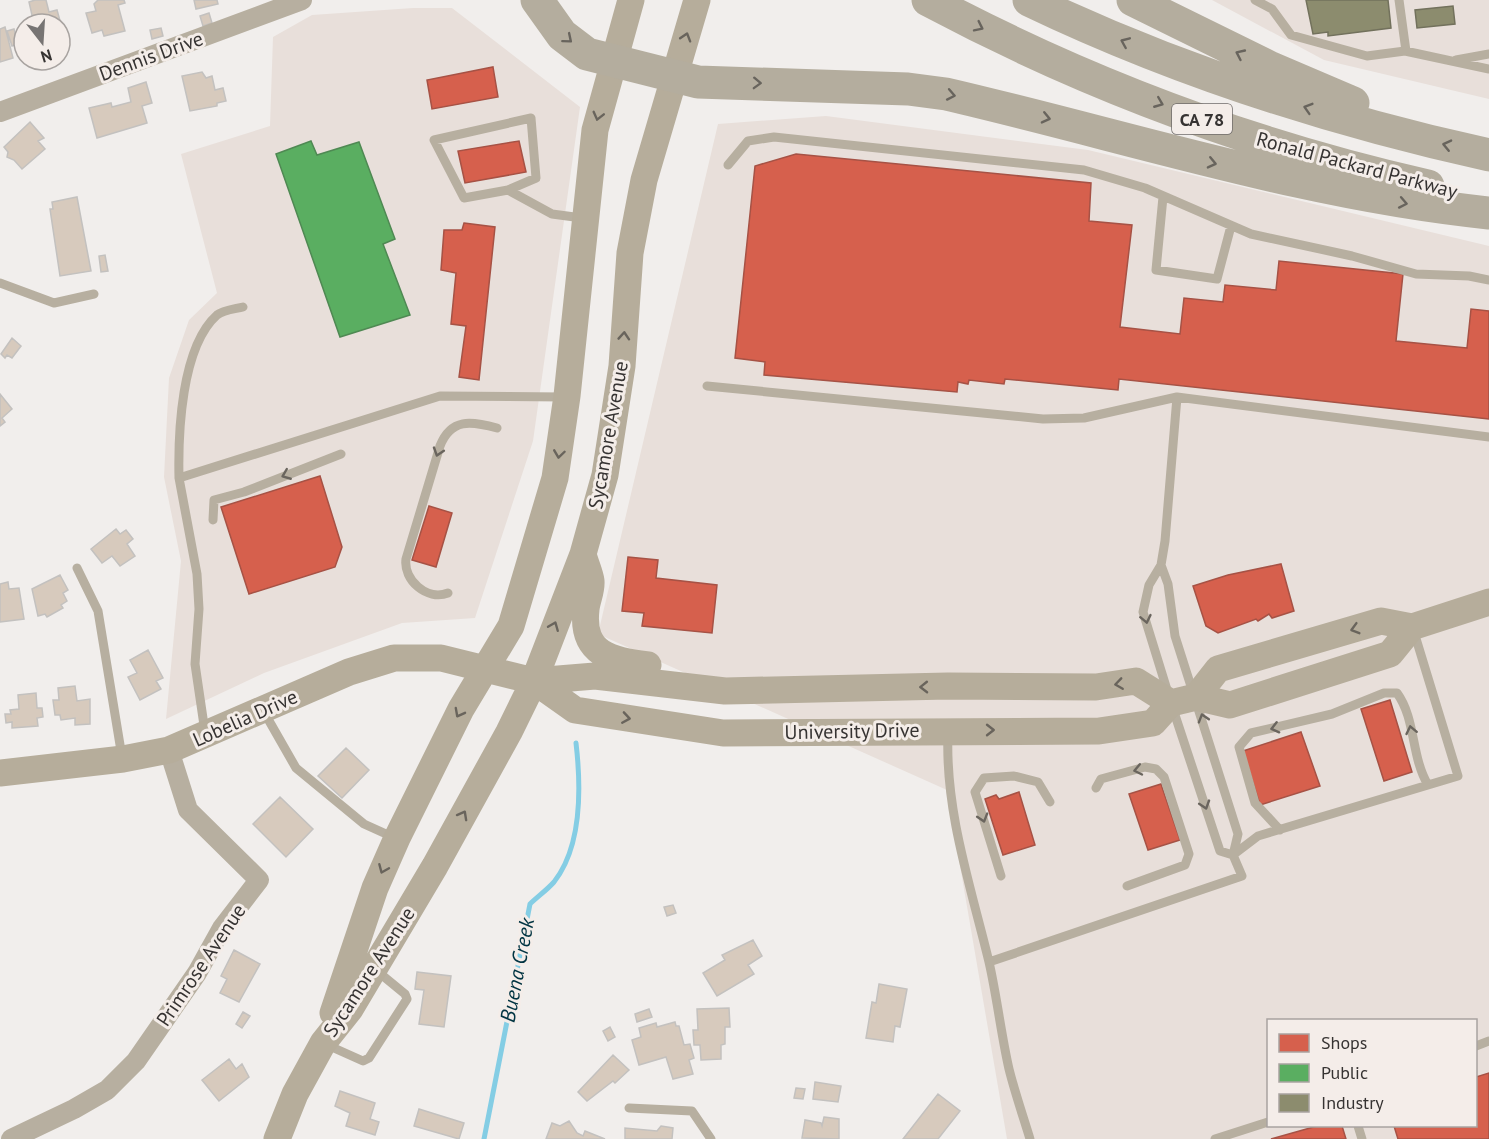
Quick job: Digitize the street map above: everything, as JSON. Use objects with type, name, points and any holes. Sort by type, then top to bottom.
[{"type":"highway","points":[[537,0],[562,35],[586,54],[674,74],[698,82],[897,89],[946,94],[1287,180],[1416,205],[1489,213]]},
{"type":"highway","name":"Ronald Packard Parkway","points":[[928,0],[988,31],[1174,109],[1282,147],[1391,178],[1489,200]]},
{"type":"highway","name":"Ronald Packard Parkway","points":[[1029,0],[1127,43],[1199,71],[1296,104],[1405,136],[1489,155]]},
{"type":"highway","points":[[1133,0],[1261,63],[1352,102],[1405,136]]},
{"type":"main road","name":"Sycamore Avenue","points":[[323,1043],[375,888],[397,838],[461,709],[510,626],[555,478],[567,396],[595,130],[612,59],[630,0]]},
{"type":"main road","name":"Sycamore Avenue","points":[[323,1043],[343,1018],[435,866],[509,732],[534,681],[583,554],[605,475],[622,366],[630,253],[644,180],[697,0]]},
{"type":"main road","points":[[583,554],[591,582],[586,610],[587,630],[592,647],[614,660],[712,673],[753,690]]},
{"type":"main road","name":"University Drive","points":[[534,681],[575,710],[723,732],[1099,731],[1153,723],[1184,700],[1218,669],[1381,621],[1412,627],[1489,602]]},
{"type":"main road","name":"University Drive","points":[[486,668],[534,681],[595,676],[725,691],[948,686],[1096,687],[1136,681],[1184,700],[1230,705],[1390,654],[1412,627]]},
{"type":"main road","name":"Lobelia Drive","points":[[0,773],[123,759],[169,750],[206,736],[348,672],[394,658],[441,658],[486,668]]},
{"type":"main road","points":[[277,1139],[295,1094],[323,1043]]},
{"type":"street","name":"Dennis Drive","points":[[0,112],[302,0]]},
{"type":"street","name":"Primrose Avenue","points":[[11,1139],[82,1105],[107,1090],[136,1061],[197,973],[222,928],[259,880],[188,810],[169,750]]},
{"type":"lane","points":[[1255,0],[1272,9],[1291,35],[1367,56],[1406,51],[1489,69]]},
{"type":"lane","points":[[1399,0],[1406,51]]},
{"type":"lane","points":[[1450,61],[1489,54]]},
{"type":"lane","points":[[508,190],[536,178],[531,118],[434,140],[464,198],[508,190],[552,214],[585,219]]},
{"type":"lane","points":[[728,165],[748,141],[774,138],[1084,170],[1145,188],[1251,234],[1352,256],[1416,274],[1469,276],[1489,280]]},
{"type":"lane","points":[[1163,197],[1156,270],[1217,279],[1231,226]]},
{"type":"lane","points":[[0,283],[54,303],[94,294]]},
{"type":"lane","points":[[206,736],[195,664],[199,609],[197,574],[179,478],[178,435],[193,356],[205,329],[218,313],[243,307]]},
{"type":"lane","points":[[707,386],[1043,419],[1084,418],[1178,397],[1489,437]]},
{"type":"lane","points":[[179,478],[440,396],[567,396]]},
{"type":"lane","points":[[989,962],[1242,876],[1233,855],[1238,834],[1184,700],[1143,612],[1149,585],[1161,565],[1178,397]]},
{"type":"lane","points":[[448,593],[437,595],[416,585],[406,570],[406,559],[440,446],[448,430],[460,425],[481,424],[496,428]]},
{"type":"lane","points":[[213,520],[214,500],[244,492],[341,454]]},
{"type":"lane","points":[[1161,565],[1168,584],[1184,700],[1220,850],[1233,855]]},
{"type":"lane","points":[[77,568],[98,611],[123,759]]},
{"type":"lane","points":[[1233,855],[1258,836],[1458,776],[1412,627]]},
{"type":"lane","points":[[1280,830],[1255,803],[1239,747],[1251,733],[1332,714],[1384,693],[1397,693],[1405,704],[1419,771],[1428,785]]},
{"type":"lane","points":[[262,710],[296,768],[364,824],[397,838]]},
{"type":"lane","points":[[948,730],[947,764],[952,804],[968,886],[989,962],[1010,1071],[1030,1139]]},
{"type":"lane","points":[[1096,788],[1101,779],[1145,767],[1156,769],[1164,777],[1189,854],[1185,865],[1127,886]]},
{"type":"lane","points":[[1001,876],[975,792],[984,778],[1014,776],[1038,782],[1050,802]]},
{"type":"lane","points":[[323,1043],[363,1061],[369,1058],[407,999],[405,994],[373,968]]},
{"type":"lane","points":[[629,1108],[692,1111],[711,1139]]},
{"type":"lane","points":[[1215,1139],[1267,1123]]},
{"type":"shaded area","points":[[1212,0],[1489,0],[1489,99],[1324,60]]},
{"type":"shaded area","points":[[413,8],[452,8],[580,107],[533,441],[475,618],[402,623],[264,673],[166,719],[181,561],[164,477],[169,378],[189,320],[217,293],[181,154],[270,126],[273,37],[312,15]]},
{"type":"shaded area","points":[[826,116],[1088,150],[1489,246],[1489,1139],[1007,1139],[947,790],[598,634],[718,124]]},
{"type":"building: Shops","points":[[493,67],[498,97],[432,109],[427,80]]},
{"type":"building: Shops","points":[[519,141],[526,172],[465,183],[458,151]]},
{"type":"building: Shops","points":[[796,154],[1091,183],[1089,221],[1132,225],[1120,327],[1180,334],[1184,298],[1223,302],[1225,285],[1276,290],[1279,261],[1403,274],[1396,341],[1467,348],[1471,309],[1489,311],[1489,419],[1119,379],[1118,390],[1005,379],[1004,384],[969,380],[968,384],[958,382],[957,392],[764,375],[765,362],[735,358],[755,166]]},
{"type":"building: Shops","points":[[464,223],[495,227],[479,380],[459,377],[466,326],[451,324],[456,273],[441,270],[444,230],[462,230]]},
{"type":"building: Shops","points":[[320,476],[342,547],[335,567],[249,594],[221,507]]},
{"type":"building: Shops","points":[[429,506],[452,513],[436,567],[412,560]]},
{"type":"building: Shops","points":[[628,557],[658,560],[656,578],[717,585],[712,633],[642,626],[644,613],[622,611]]},
{"type":"building: Shops","points":[[1281,564],[1294,611],[1272,618],[1269,614],[1258,621],[1256,619],[1218,633],[1206,626],[1193,586],[1228,575]]},
{"type":"building: Shops","points":[[1390,700],[1412,772],[1384,781],[1361,709]]},
{"type":"building: Shops","points":[[1301,732],[1320,786],[1260,805],[1243,751]]},
{"type":"building: Shops","points":[[1161,784],[1180,840],[1148,850],[1129,794]]},
{"type":"building: Shops","points":[[1019,792],[1035,845],[1003,855],[985,799],[996,795],[999,799]]},
{"type":"building: Shops","points":[[1489,1073],[1489,1139],[1398,1139],[1394,1127],[1477,1127],[1477,1077]]},
{"type":"building: Shops","points":[[1313,1127],[1342,1127],[1346,1139],[1271,1139]]},
{"type":"building: Public","points":[[311,141],[317,155],[359,142],[395,239],[383,244],[410,315],[340,337],[276,154]]},
{"type":"building: Industry","points":[[1306,0],[1388,0],[1391,28],[1328,36],[1328,32],[1313,34]]},
{"type":"building: Industry","points":[[1453,6],[1455,24],[1417,28],[1415,10]]},
{"type":"building: Other","points":[[46,0],[49,12],[31,12],[29,2]]},
{"type":"building: Other","points":[[98,0],[124,0],[125,3],[118,5],[125,31],[104,36],[102,30],[92,33],[86,13],[96,11],[94,4]]},
{"type":"building: Other","points":[[194,0],[217,0],[218,4],[196,9]]},
{"type":"building: Other","points":[[209,13],[212,23],[203,26],[200,16]]},
{"type":"building: Other","points":[[5,27],[12,58],[0,62],[0,29]]},
{"type":"building: Other","points":[[161,28],[163,36],[152,39],[150,30]]},
{"type":"building: Other","points":[[12,30],[12,46],[7,31]]},
{"type":"building: Other","points":[[202,72],[206,78],[212,76],[215,90],[223,88],[226,101],[217,103],[217,106],[190,111],[182,76]]},
{"type":"building: Other","points":[[146,82],[152,103],[142,106],[147,123],[97,138],[89,108],[111,103],[112,107],[131,102],[128,88]]},
{"type":"building: Other","points":[[30,122],[44,138],[38,141],[45,149],[22,169],[14,160],[7,157],[8,152],[4,147]]},
{"type":"building: Other","points":[[77,197],[91,271],[60,276],[50,209],[53,209],[52,202]]},
{"type":"building: Other","points":[[105,255],[108,271],[101,272],[99,256]]},
{"type":"building: Other","points":[[12,338],[21,346],[12,358],[7,355],[5,358],[1,354]]},
{"type":"building: Other","points":[[0,394],[12,409],[2,418],[5,422],[0,426]]},
{"type":"building: Other","points":[[116,529],[120,534],[126,530],[133,539],[127,544],[135,556],[120,566],[112,556],[102,563],[91,549]]},
{"type":"building: Other","points":[[60,575],[68,590],[63,593],[67,601],[61,605],[63,608],[47,617],[45,614],[38,616],[32,589]]},
{"type":"building: Other","points":[[8,582],[9,589],[19,588],[24,619],[0,622],[0,584]]},
{"type":"building: Other","points":[[148,650],[163,678],[156,681],[161,689],[140,700],[128,677],[137,673],[130,660]]},
{"type":"building: Other","points":[[75,686],[77,701],[90,699],[90,724],[75,725],[75,718],[61,720],[60,715],[55,715],[53,700],[59,700],[58,688]]},
{"type":"building: Other","points":[[36,693],[37,708],[42,708],[43,717],[37,718],[38,726],[12,728],[12,722],[6,723],[5,714],[11,714],[10,710],[19,709],[18,695]]},
{"type":"building: Other","points":[[346,748],[369,770],[342,798],[318,776]]},
{"type":"building: Other","points":[[280,797],[313,829],[286,857],[253,824]]},
{"type":"building: Other","points":[[673,905],[676,913],[667,916],[664,907]]},
{"type":"building: Other","points":[[753,940],[762,956],[748,965],[754,974],[717,996],[703,973],[725,960],[722,955]]},
{"type":"building: Other","points":[[234,950],[260,964],[239,1002],[220,993],[227,979],[221,976]]},
{"type":"building: Other","points":[[417,972],[451,976],[444,1027],[419,1024],[424,990],[415,989]]},
{"type":"building: Other","points":[[879,984],[907,989],[900,1027],[895,1026],[893,1042],[866,1038],[872,1002],[876,1003]]},
{"type":"building: Other","points":[[729,1008],[730,1027],[725,1027],[725,1044],[721,1045],[721,1059],[701,1060],[700,1045],[694,1045],[693,1030],[698,1030],[697,1009]]},
{"type":"building: Other","points":[[649,1009],[652,1017],[637,1022],[635,1014]]},
{"type":"building: Other","points":[[243,1012],[250,1016],[242,1028],[236,1024]]},
{"type":"building: Other","points":[[675,1022],[676,1026],[679,1026],[684,1045],[690,1044],[694,1058],[689,1060],[693,1074],[673,1079],[666,1057],[639,1065],[632,1040],[641,1037],[639,1028],[656,1023],[657,1027]]},
{"type":"building: Other","points":[[610,1027],[615,1037],[608,1041],[603,1031]]},
{"type":"building: Other","points":[[613,1055],[629,1070],[615,1083],[613,1081],[587,1101],[578,1092]]},
{"type":"building: Other","points":[[229,1059],[236,1069],[242,1064],[249,1077],[219,1101],[202,1080]]},
{"type":"building: Other","points":[[815,1082],[841,1086],[838,1102],[813,1099]]},
{"type":"building: Other","points":[[796,1088],[805,1089],[803,1099],[794,1098]]},
{"type":"building: Other","points":[[340,1091],[375,1103],[370,1119],[379,1122],[375,1135],[346,1126],[350,1113],[335,1106]]},
{"type":"building: Other","points":[[938,1094],[960,1111],[938,1139],[903,1139]]},
{"type":"building: Other","points":[[419,1109],[464,1123],[459,1139],[414,1126]]},
{"type":"building: Other","points":[[824,1117],[839,1119],[839,1139],[802,1138],[805,1120],[821,1123],[822,1126]]},
{"type":"building: Other","points":[[569,1121],[577,1133],[583,1136],[585,1131],[605,1139],[546,1139],[552,1123],[560,1126]]},
{"type":"building: Other","points":[[661,1126],[673,1128],[672,1139],[625,1139],[625,1128],[657,1131]]},
{"type":"waterway","name":"Buena Creek","points":[[484,1139],[530,904],[554,882],[570,851],[575,833],[579,796],[576,743]]}]
